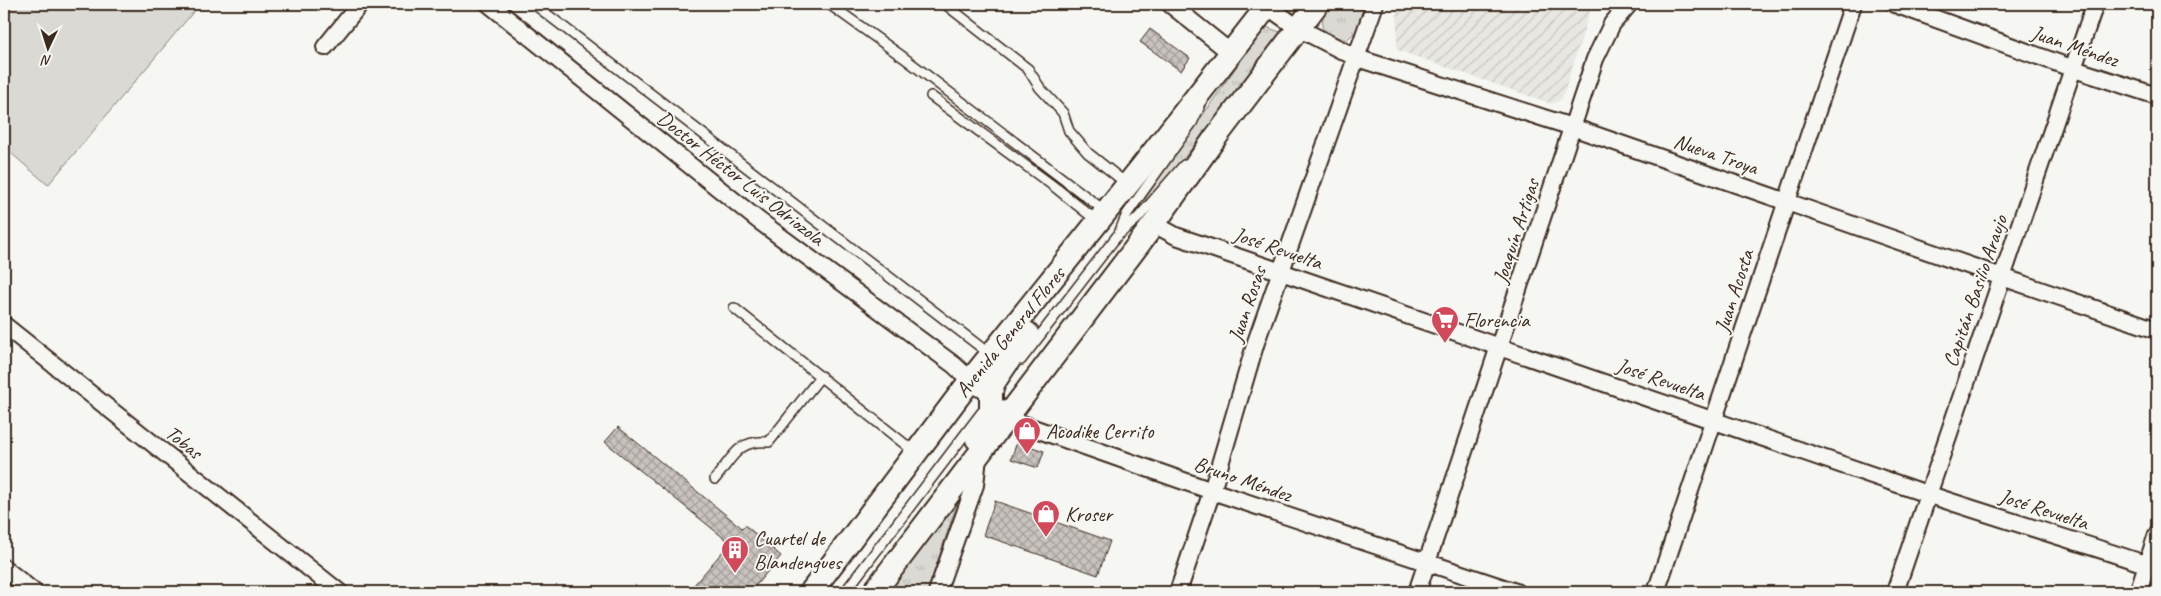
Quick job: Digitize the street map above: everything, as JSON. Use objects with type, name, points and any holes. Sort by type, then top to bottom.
[{"type":"main road","name":"Avenida General Flores","points":[[874,592],[1154,224],[1215,138],[1316,4]]},
{"type":"main road","name":"Avenida General Flores","points":[[811,592],[970,381],[1101,216],[1128,185],[1268,5]]},
{"type":"main road","points":[[950,493],[956,468],[987,425],[991,416],[994,382],[1002,368],[1054,298],[1064,265]]},
{"type":"street","points":[[325,46],[360,4]]},
{"type":"street","name":"Doctor Héctor Luis Odriozola","points":[[489,4],[758,220],[954,365],[970,381]]},
{"type":"street","points":[[1170,4],[1231,53]]},
{"type":"street","name":"Juan Rosas","points":[[1178,592],[1212,492],[1256,342],[1375,4]]},
{"type":"street","name":"Joaquín Artigas","points":[[1417,592],[1602,41],[1612,24],[1629,4]]},
{"type":"street","name":"Juan Acosta","points":[[1656,592],[1853,4]]},
{"type":"street","name":"Juan Méndez","points":[[1896,4],[2074,69],[2157,96]]},
{"type":"street","name":"Capitán Basilio Araujo","points":[[1895,592],[2095,4]]},
{"type":"street","name":"Nueva Troya","points":[[1268,5],[1298,28],[1357,58],[1572,127],[2002,278],[2157,330]]},
{"type":"street","name":"José Revuelta","points":[[1154,224],[1176,236],[1928,494],[2152,567]]},
{"type":"street","name":"Tobas","points":[[4,325],[339,592]]},
{"type":"street","name":"Bruno Méndez","points":[[970,381],[1019,423],[1212,492],[1516,592]]},
{"type":"street","points":[[937,592],[975,486],[978,456]]},
{"type":"street","points":[[2138,592],[2152,567],[2157,534]]},
{"type":"street","points":[[4,568],[34,592]]},
{"type":"lane","points":[[829,4],[903,57],[1101,216]]},
{"type":"lane","points":[[945,4],[1028,69],[1040,88],[1063,113],[1069,131],[1088,153],[1128,185]]},
{"type":"lane","points":[[540,8],[991,355]]},
{"type":"lane","name":"Avenida General Flores","points":[[1117,236],[1127,214],[1192,124],[1214,76]]},
{"type":"lane","points":[[931,96],[1048,182],[1101,216]]},
{"type":"lane","name":"Avenida General Flores","points":[[845,592],[1117,236],[1137,219],[1204,141],[1215,138]]},
{"type":"lane","points":[[734,308],[916,453]]},
{"type":"lane","points":[[715,479],[742,445],[754,441],[769,442],[821,376]]},
{"type":"shaded area","points":[[1400,4],[1579,4],[1591,8],[1562,99],[1552,104],[1397,50],[1397,13]]},
{"type":"green space","points":[[7,4],[200,4],[48,185],[4,147],[4,7]]},
{"type":"green space","points":[[1282,4],[1303,4],[1294,15],[1285,13],[1279,7]]},
{"type":"green space","points":[[1333,4],[1367,4],[1356,32],[1346,40],[1328,35],[1322,27],[1323,15]]},
{"type":"green space","points":[[1266,27],[1280,32],[1199,140],[1146,202],[1145,199],[1263,28]]},
{"type":"green space","points":[[959,498],[927,592],[884,592]]},
{"type":"building","points":[[1150,29],[1190,58],[1181,71],[1140,42]]},
{"type":"building","points":[[618,427],[742,528],[745,525],[781,556],[750,592],[688,592],[730,543],[605,442]]},
{"type":"building","name":"Acodike Cerrito","points":[[1017,442],[1044,451],[1038,468],[1011,459]]},
{"type":"building","name":"Kroser","points":[[995,501],[1110,541],[1098,575],[983,535]]},
{"type":"place","name":"Florencia","points":[[1445,344]]},
{"type":"place","name":"Acodike Cerrito","points":[[1027,455]]},
{"type":"place","name":"Kroser","points":[[1046,538]]},
{"type":"place","name":"Cuartel de Blandengues","points":[[735,574]]}]
